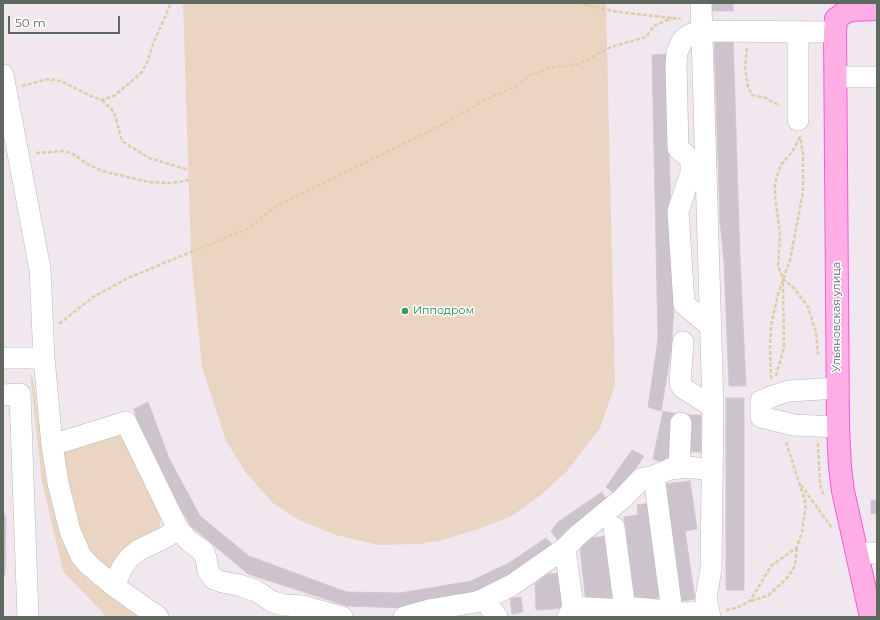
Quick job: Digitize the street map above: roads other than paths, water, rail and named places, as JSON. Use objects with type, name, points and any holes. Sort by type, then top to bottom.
[{"type":"main road","points":[[840,15],[877,10]]},
{"type":"main road","name":"Ульяновская улица","points":[[840,15],[836,77],[838,388],[828,426],[840,467],[844,491],[867,553],[871,617]]},
{"type":"street","points":[[701,18],[749,32],[798,32],[840,15]]},
{"type":"street","points":[[565,548],[571,612],[625,610],[635,608],[683,614],[710,615],[706,598],[711,569],[711,470],[713,407],[701,18]]},
{"type":"street","points":[[701,18],[690,34],[682,41],[677,52],[678,148],[691,161],[691,173],[678,211],[684,304],[710,326]]},
{"type":"street","points":[[798,32],[799,129]]},
{"type":"street","points":[[836,77],[877,77]]},
{"type":"street","points":[[4,82],[40,269],[44,358],[52,445],[62,503],[76,546],[81,556],[89,565],[114,586],[158,617]]},
{"type":"street","points":[[683,342],[680,382],[682,388],[713,407]]},
{"type":"street","points":[[3,358],[44,358]]},
{"type":"street","points":[[828,426],[794,425],[760,417],[761,401],[772,393],[838,388]]},
{"type":"street","points":[[3,394],[20,394],[28,617]]},
{"type":"street","points":[[52,445],[126,422],[178,529],[190,542],[203,551],[206,558],[208,571],[214,579],[256,591],[273,602],[284,605],[303,606],[342,617]]},
{"type":"street","points":[[679,468],[681,423]]},
{"type":"street","points":[[404,617],[429,610],[476,602],[512,585],[565,548],[578,535],[623,498],[641,479],[654,476],[670,469],[688,467],[711,470]]},
{"type":"street","points":[[654,476],[672,612]]},
{"type":"street","points":[[614,527],[625,610]]},
{"type":"street","points":[[114,586],[122,568],[129,558],[139,550],[166,537],[178,529]]},
{"type":"street","points":[[484,599],[497,617]]},
{"type":"place","name":"Ипподром","points":[[405,311]]}]
